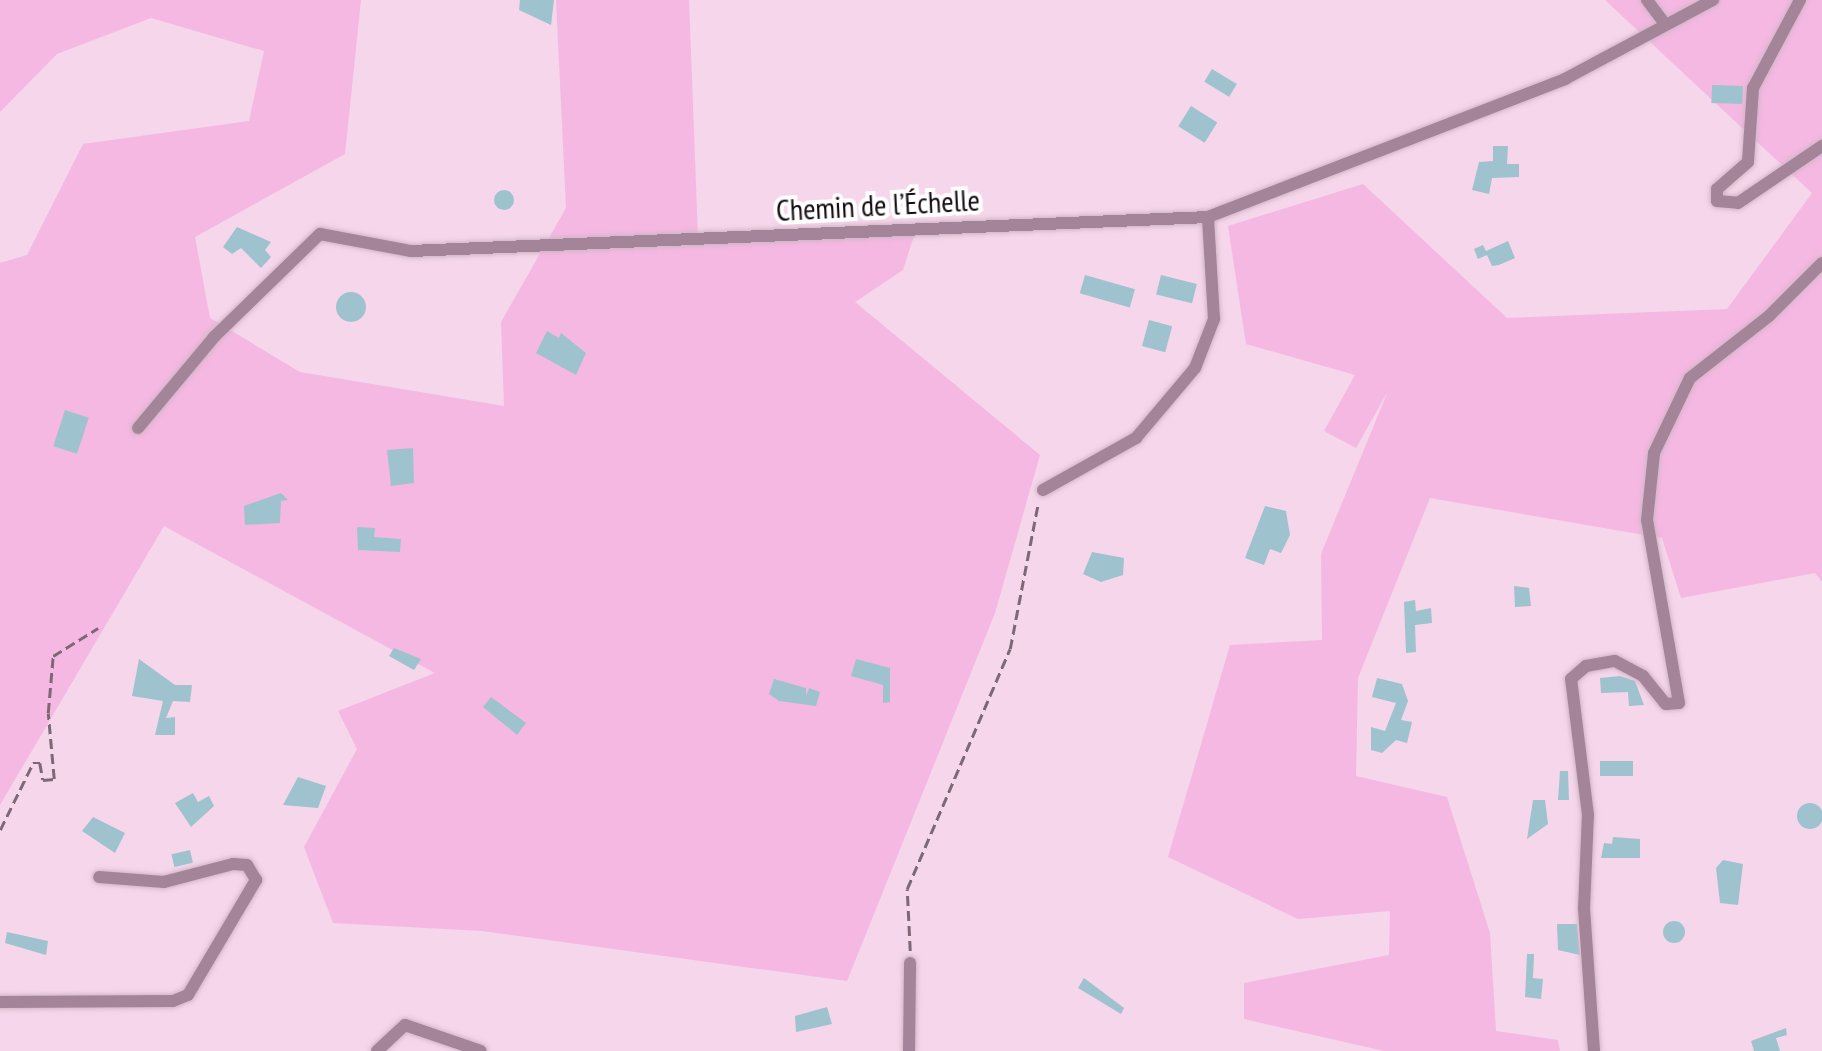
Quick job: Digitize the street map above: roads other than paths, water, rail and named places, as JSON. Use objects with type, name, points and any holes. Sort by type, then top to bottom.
[{"type":"street","points":[[1647,0],[1663,22]]},
{"type":"street","name":"Chemin de l’Échelle","points":[[138,428],[214,337],[320,234],[411,251],[1208,218],[1565,80],[1650,36],[1663,22],[1712,0]]},
{"type":"street","points":[[1800,0],[1753,88],[1748,162],[1717,189],[1717,201],[1738,203],[1822,146]]},
{"type":"street","points":[[1043,490],[1136,438],[1195,368],[1214,319],[1208,218]]},
{"type":"street","points":[[1594,1051],[1584,908],[1588,815],[1571,679],[1586,666],[1616,661],[1643,676],[1666,704],[1679,703],[1647,520],[1654,453],[1690,378],[1769,316],[1822,263]]},
{"type":"street","points":[[0,1002],[173,1001],[188,995],[256,880],[247,865],[233,864],[164,882],[99,877]]},
{"type":"street","points":[[910,963],[910,1051]]},
{"type":"street","points":[[378,1051],[405,1025],[481,1051]]}]
